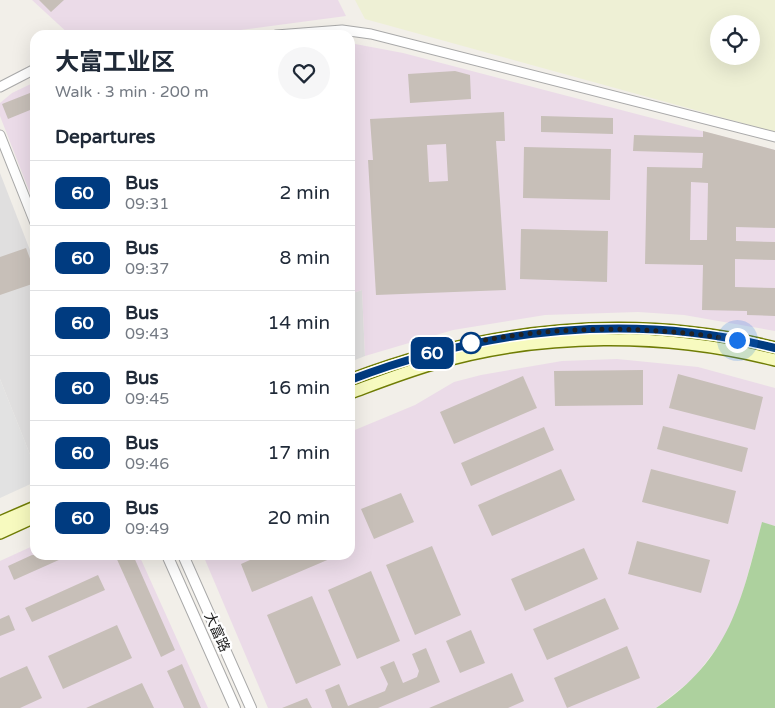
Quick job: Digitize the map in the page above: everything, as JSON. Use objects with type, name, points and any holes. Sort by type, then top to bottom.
[{"type":"main road","points":[[355,378],[407,359],[450,348],[497,338],[539,332],[584,329],[670,331],[750,342],[775,348]]},
{"type":"main road","points":[[355,391],[434,364],[480,353],[558,342],[607,340],[658,342],[747,353],[775,360]]},
{"type":"main road","points":[[0,522],[30,509]]},
{"type":"main road","points":[[0,532],[30,519]]},
{"type":"street","points":[[355,32],[372,34],[775,137]]},
{"type":"street","points":[[0,87],[30,72]]},
{"type":"street","points":[[0,135],[30,210]]},
{"type":"street","name":"大富路","points":[[169,560],[235,708]]},
{"type":"street","name":"大富路","points":[[185,560],[251,708]]},
{"type":"shaded area","points":[[32,0],[338,0],[346,16],[241,30],[65,30]]},
{"type":"shaded area","points":[[355,44],[403,53],[775,150],[775,331],[684,315],[638,312],[545,315],[453,330],[365,356],[362,290],[355,292]]},
{"type":"shaded area","points":[[30,84],[30,193],[0,116],[0,103],[12,93]]},
{"type":"shaded area","points":[[0,173],[30,250],[30,454],[0,379]]},
{"type":"shaded area","points":[[362,290],[365,356],[355,360],[355,292]]},
{"type":"shaded area","points":[[617,359],[698,367],[775,388],[775,526],[762,523],[738,610],[723,640],[693,679],[656,708],[268,708],[205,560],[355,560],[355,430],[415,405],[454,382],[481,375],[562,361]]},
{"type":"shaded area","points":[[0,379],[30,454],[30,484],[0,498]]},
{"type":"shaded area","points":[[30,547],[30,560],[141,560],[208,708],[0,708],[0,561]]},
{"type":"green space","points":[[355,0],[775,0],[775,132],[365,19]]},
{"type":"green space","points":[[762,522],[775,526],[775,708],[656,708],[681,689],[701,670],[717,649],[739,603]]},
{"type":"building","points":[[39,0],[64,0],[51,12]]},
{"type":"building","points":[[455,71],[470,75],[471,99],[410,103],[408,74]]},
{"type":"building","points":[[30,93],[30,110],[8,119],[2,104]]},
{"type":"building","points":[[504,112],[505,141],[496,141],[506,290],[376,295],[368,160],[373,160],[370,119]],"holes":[[[446,144],[448,181],[429,182],[427,145]]]},
{"type":"building","points":[[541,116],[613,118],[613,134],[541,132]]},
{"type":"building","points":[[703,131],[775,150],[775,228],[736,227],[736,241],[775,242],[775,260],[735,259],[735,287],[775,288],[775,316],[747,315],[747,311],[702,310],[703,265],[645,264],[647,167],[702,168],[703,153],[633,151],[634,135],[703,137]],"holes":[[[691,182],[708,183],[707,240],[690,240]]]},
{"type":"building","points":[[524,147],[611,149],[610,200],[523,198]]},
{"type":"building","points":[[521,229],[608,231],[607,282],[520,279]]},
{"type":"building","points":[[26,248],[30,259],[30,285],[0,295],[0,257]]},
{"type":"building","points":[[643,370],[643,405],[555,406],[554,371]]},
{"type":"building","points":[[678,374],[763,397],[755,430],[669,408]]},
{"type":"building","points":[[523,376],[537,408],[454,444],[440,412]]},
{"type":"building","points":[[663,426],[748,448],[742,472],[657,449]]},
{"type":"building","points":[[544,427],[554,450],[471,486],[461,463]]},
{"type":"building","points":[[561,469],[575,500],[492,536],[478,505]]},
{"type":"building","points":[[651,469],[736,491],[728,524],[642,502]]},
{"type":"building","points":[[401,493],[414,522],[374,539],[361,509]]},
{"type":"building","points":[[637,541],[710,560],[701,593],[628,574]]},
{"type":"building","points":[[432,546],[461,615],[415,635],[386,565]]},
{"type":"building","points":[[584,548],[598,579],[525,611],[511,579]]},
{"type":"building","points":[[30,556],[30,560],[59,560],[14,580],[8,566]]},
{"type":"building","points":[[117,560],[135,560],[175,650],[161,657]]},
{"type":"building","points":[[250,560],[327,560],[252,592],[241,564]]},
{"type":"building","points":[[371,571],[400,641],[357,659],[328,590]]},
{"type":"building","points":[[98,575],[105,590],[32,622],[25,608]]},
{"type":"building","points":[[312,596],[341,665],[296,684],[267,615]]},
{"type":"building","points":[[605,598],[619,629],[547,660],[533,629]]},
{"type":"building","points":[[9,615],[15,630],[0,636],[0,619]]},
{"type":"building","points":[[117,625],[132,658],[63,689],[48,656]]},
{"type":"building","points":[[471,630],[485,663],[460,673],[446,641]]},
{"type":"building","points":[[627,646],[640,678],[567,708],[554,678]]},
{"type":"building","points":[[426,648],[440,682],[378,708],[332,708],[325,690],[339,684],[348,706],[385,691],[388,684],[380,667],[394,661],[403,683],[417,677],[419,671],[412,654]]},
{"type":"building","points":[[182,664],[201,708],[184,708],[167,671]]},
{"type":"building","points":[[27,666],[42,698],[20,708],[0,708],[0,678]]},
{"type":"building","points":[[512,673],[524,701],[508,708],[429,708]]},
{"type":"building","points":[[142,683],[154,708],[86,708]]},
{"type":"building","points":[[307,698],[312,708],[282,708]]},
{"type":"bus line","name":"60","points":[[355,378],[407,359],[450,348],[497,338],[539,332],[584,329],[670,331],[710,335],[775,348]]},
{"type":"route","points":[[471,343],[465,344],[539,332],[584,329],[670,331],[737,340]]}]
